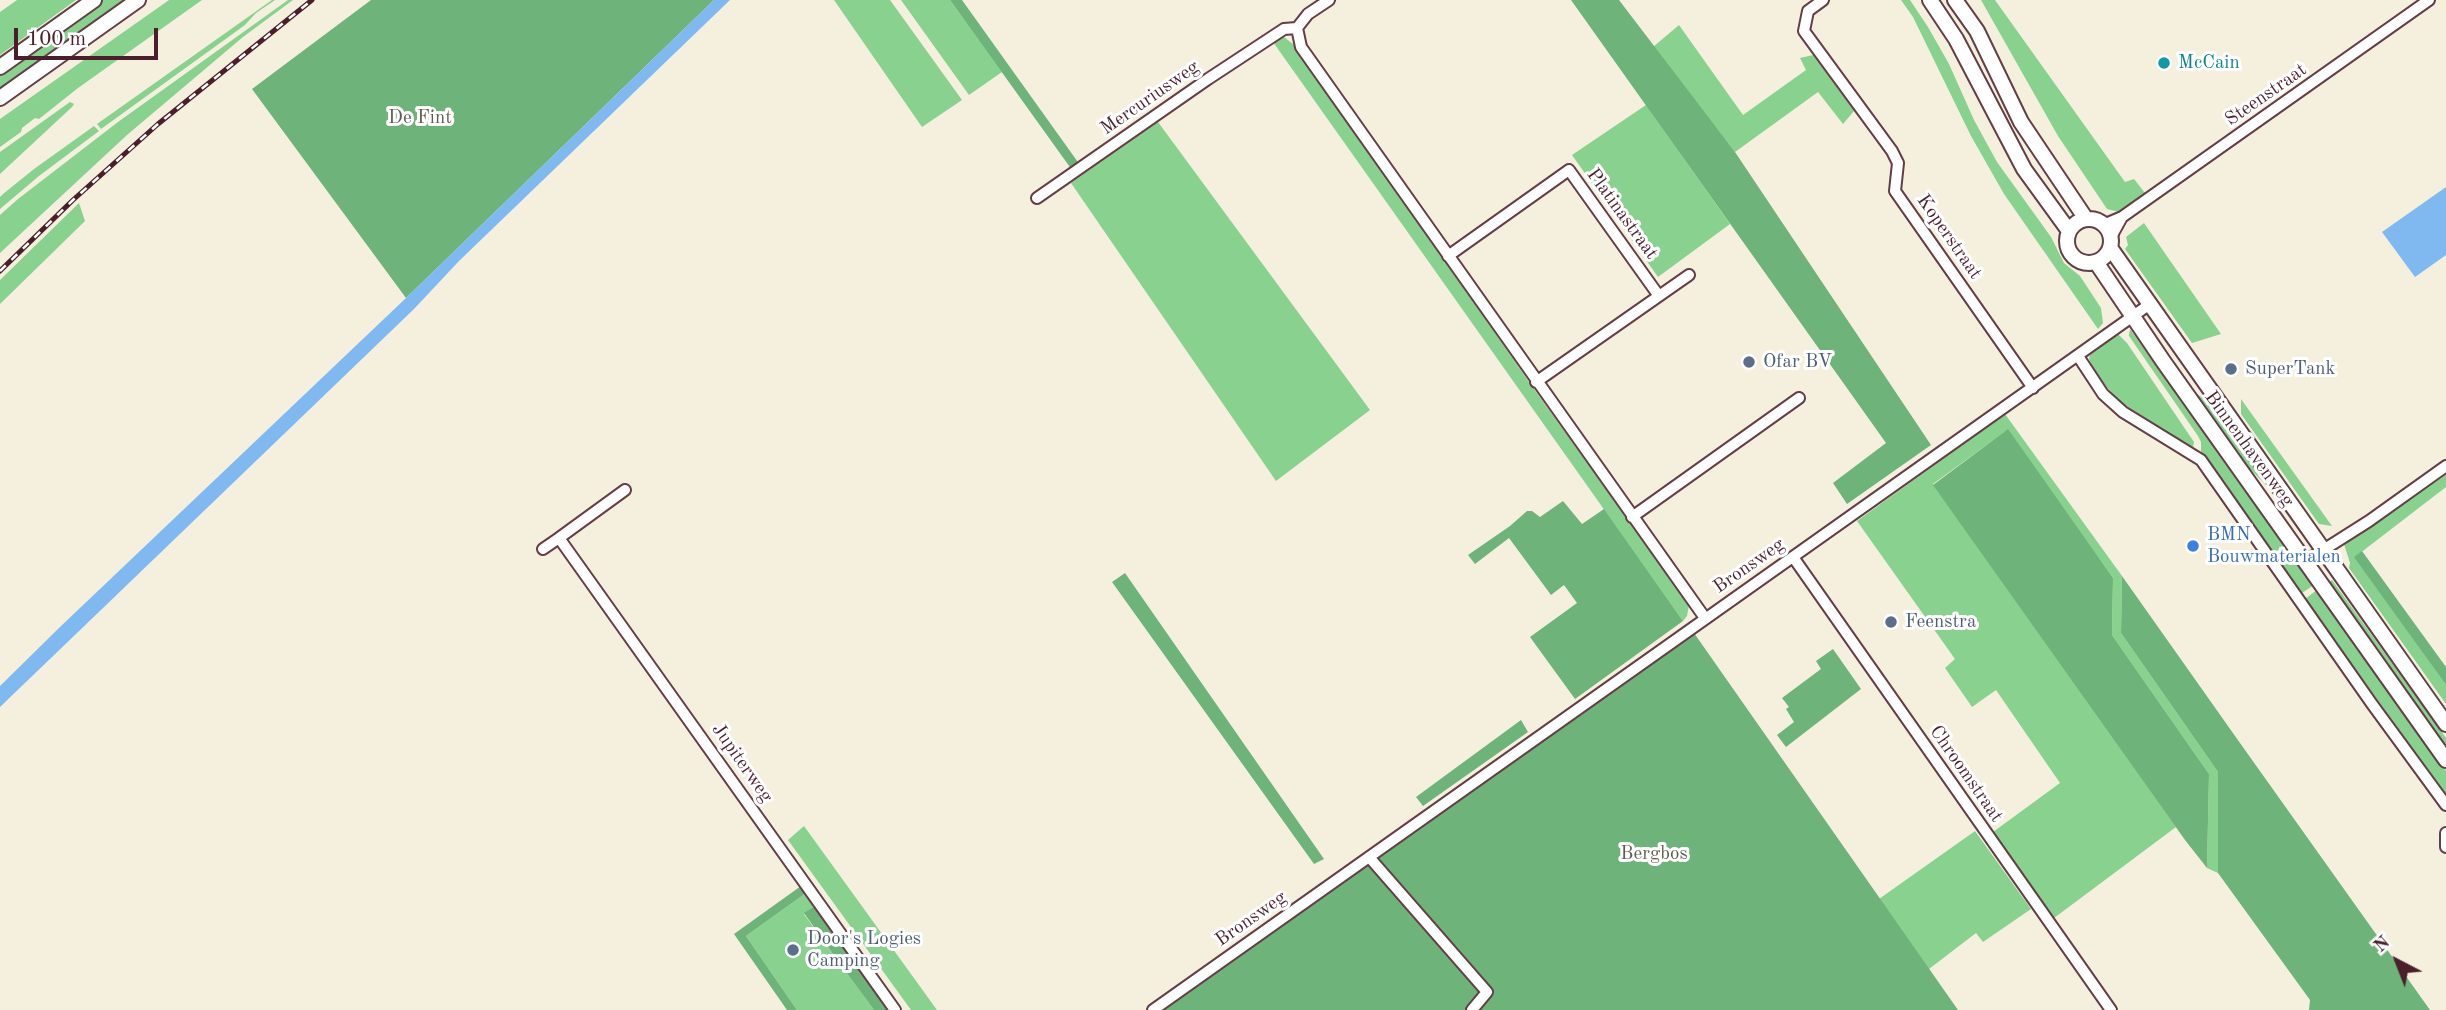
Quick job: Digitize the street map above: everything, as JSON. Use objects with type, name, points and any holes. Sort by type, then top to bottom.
[{"type":"main road","points":[[0,67],[94,0]]},
{"type":"main road","points":[[0,99],[138,0]]},
{"type":"main road","points":[[1930,0],[1956,40],[2024,169],[2069,231],[2068,247],[2072,255],[2081,262],[2096,262],[2103,258],[2108,237],[2095,220],[2079,221],[2069,231]]},
{"type":"main road","points":[[1955,0],[1977,31],[2021,122],[2086,219]]},
{"type":"main road","name":"Binnenhavenweg","points":[[2108,237],[2150,304],[2446,724]]},
{"type":"main road","name":"Binnenhavenweg","points":[[2096,262],[2132,317],[2446,760]]},
{"type":"street","points":[[1329,0],[1308,14],[1297,28],[1301,47],[1705,618]]},
{"type":"street","name":"Koperstraat","points":[[1823,0],[1808,11],[1804,30],[1892,151],[1898,163],[1895,191],[2033,388]]},
{"type":"street","name":"Steenstraat","points":[[2108,237],[2122,218],[2429,0]]},
{"type":"street","name":"Mercuriusweg","points":[[1037,198],[1284,29],[1297,28]]},
{"type":"street","name":"Platinastraat","points":[[1448,256],[1569,170],[1659,296]]},
{"type":"street","points":[[1536,382],[1689,275]]},
{"type":"street","name":"Bronsweg","points":[[1153,1010],[2150,304]]},
{"type":"street","points":[[2078,356],[2103,394],[2123,412],[2201,460],[2446,805]]},
{"type":"street","points":[[1632,517],[1799,398]]},
{"type":"street","points":[[2306,561],[2446,466]]},
{"type":"street","points":[[543,549],[625,490]]},
{"type":"street","name":"Jupiterweg","points":[[559,538],[895,1010]]},
{"type":"street","name":"Chroomstraat","points":[[1793,557],[2111,1010]]},
{"type":"street","points":[[2446,833],[2446,847]]},
{"type":"street","points":[[1369,857],[1487,992],[1472,1010]]},
{"type":"green space","points":[[17,0],[76,0],[0,55],[0,12]]},
{"type":"green space","points":[[101,0],[128,0],[0,91],[0,72]]},
{"type":"green space","points":[[169,0],[202,0],[39,119],[35,118],[0,147],[0,119]]},
{"type":"green space","points":[[272,0],[275,0],[256,13],[245,25],[101,129],[97,124]]},
{"type":"green space","points":[[288,0],[293,0],[243,37],[127,135],[0,253],[0,215],[18,199],[118,122]]},
{"type":"green space","name":"De Fint","points":[[371,0],[714,0],[406,298],[252,89]]},
{"type":"green space","points":[[834,0],[890,0],[962,100],[922,127]]},
{"type":"green space","points":[[901,0],[950,0],[1002,72],[969,95]]},
{"type":"green space","points":[[950,0],[962,0],[1080,165],[1072,170]]},
{"type":"green space","points":[[1571,0],[1619,0],[1735,152],[1931,445],[1847,504],[1833,483],[1886,443]]},
{"type":"green space","points":[[1901,0],[1910,0],[1928,27],[1997,162],[2051,237],[2064,263],[2080,276],[2101,308],[2103,323],[2098,329],[2004,194],[1971,136],[1913,17]]},
{"type":"green space","points":[[1981,0],[1995,0],[2125,182],[2134,179],[2145,193],[2119,212],[2107,209],[2058,136]]},
{"type":"green space","points":[[1679,25],[1743,115],[1806,70],[1800,58],[1813,55],[1854,111],[1843,124],[1818,92],[1735,152],[1653,47]]},
{"type":"green space","points":[[1284,37],[1293,44],[1689,605],[1683,621],[1273,42]]},
{"type":"green space","points":[[70,102],[74,104],[72,107],[0,174],[0,152]]},
{"type":"green space","points":[[1646,105],[1730,224],[1658,277],[1572,155]]},
{"type":"green space","points":[[1158,122],[1370,410],[1276,481],[1071,183]]},
{"type":"green space","points":[[94,126],[99,131],[0,209],[0,197],[3,194]]},
{"type":"green space","points":[[79,203],[85,221],[0,304],[0,280]]},
{"type":"green space","points":[[2144,223],[2221,334],[2192,343],[2125,249],[2128,245],[2126,237]]},
{"type":"green space","points":[[2130,329],[2286,547],[2275,555],[2201,452],[2198,436],[2129,336]]},
{"type":"green space","points":[[2118,334],[2127,343],[2194,442],[2193,448],[2119,401],[2093,371],[2090,355]]},
{"type":"green space","points":[[2189,388],[2208,402],[2267,486],[2236,455]]},
{"type":"green space","points":[[2241,399],[2332,526],[2319,524],[2241,414]]},
{"type":"green space","points":[[2005,414],[2122,576],[2121,633],[2218,772],[2218,873],[2207,868],[2209,774],[2112,635],[2113,578],[2007,430],[1933,484],[2176,827],[2054,918],[1993,832],[2060,783],[1996,690],[1972,707],[1945,668],[1955,659],[1857,521]]},
{"type":"green space","points":[[2008,429],[2113,578],[2112,635],[2209,774],[2207,868],[1933,485]]},
{"type":"green space","points":[[2446,470],[2446,487],[2355,557],[2446,685],[2446,704],[2349,568],[2344,544]]},
{"type":"green space","points":[[1563,501],[1582,524],[1604,509],[1683,621],[1575,699],[1530,637],[1577,603],[1564,585],[1551,595],[1509,538],[1475,564],[1468,555],[1527,511],[1540,517]]},
{"type":"green space","points":[[2362,551],[2446,667],[2446,685],[2354,557]]},
{"type":"green space","points":[[2290,552],[2314,585],[2302,593],[2278,560]]},
{"type":"green space","points":[[1125,573],[1324,859],[1314,864],[1112,582]]},
{"type":"green space","points":[[2122,576],[2430,1010],[2309,1010],[2310,1000],[2218,873],[2218,772],[2121,633]]},
{"type":"green space","points":[[2332,580],[2446,738],[2446,753],[2326,584]]},
{"type":"green space","points":[[2317,590],[2446,771],[2446,795],[2305,599]]},
{"type":"green space","name":"Bergbos","points":[[1694,633],[1958,1010],[1157,1010],[1341,883]]},
{"type":"green space","points":[[1833,649],[1861,689],[1786,747],[1777,735],[1794,722],[1786,709],[1789,707],[1782,698],[1821,669],[1816,661]]},
{"type":"green space","points":[[1521,720],[1528,732],[1423,806],[1416,797]]},
{"type":"green space","points":[[804,826],[937,1010],[911,1010],[788,840]]},
{"type":"green space","points":[[1975,831],[2031,909],[1983,942],[1976,933],[1929,969],[1879,899]]},
{"type":"green space","points":[[801,886],[806,893],[746,936],[797,1010],[787,1010],[734,934]]},
{"type":"green space","name":"Door's Logies Camping","points":[[806,893],[815,906],[804,914],[840,964],[851,956],[857,965],[846,972],[874,1010],[797,1010],[746,936]]},
{"type":"green space","points":[[815,906],[851,956],[840,964],[804,913]]},
{"type":"green space","points":[[857,965],[890,1010],[874,1010],[846,972]]},
{"type":"water","points":[[714,0],[730,0],[459,261],[414,309],[0,707],[0,686]]},
{"type":"water","points":[[2446,187],[2446,255],[2415,277],[2382,232]]},
{"type":"railway","points":[[0,271],[73,200],[158,124],[312,0]]},
{"type":"place","name":"McCain","points":[[2164,63]]},
{"type":"place","name":"Ofar BV","points":[[1749,362]]},
{"type":"place","name":"SuperTank","points":[[2231,369]]},
{"type":"place","name":"BMN Bouwmaterialen","points":[[2193,546]]},
{"type":"place","name":"Feenstra","points":[[1891,622]]},
{"type":"place","name":"Door's Logies Camping","points":[[793,950]]}]
